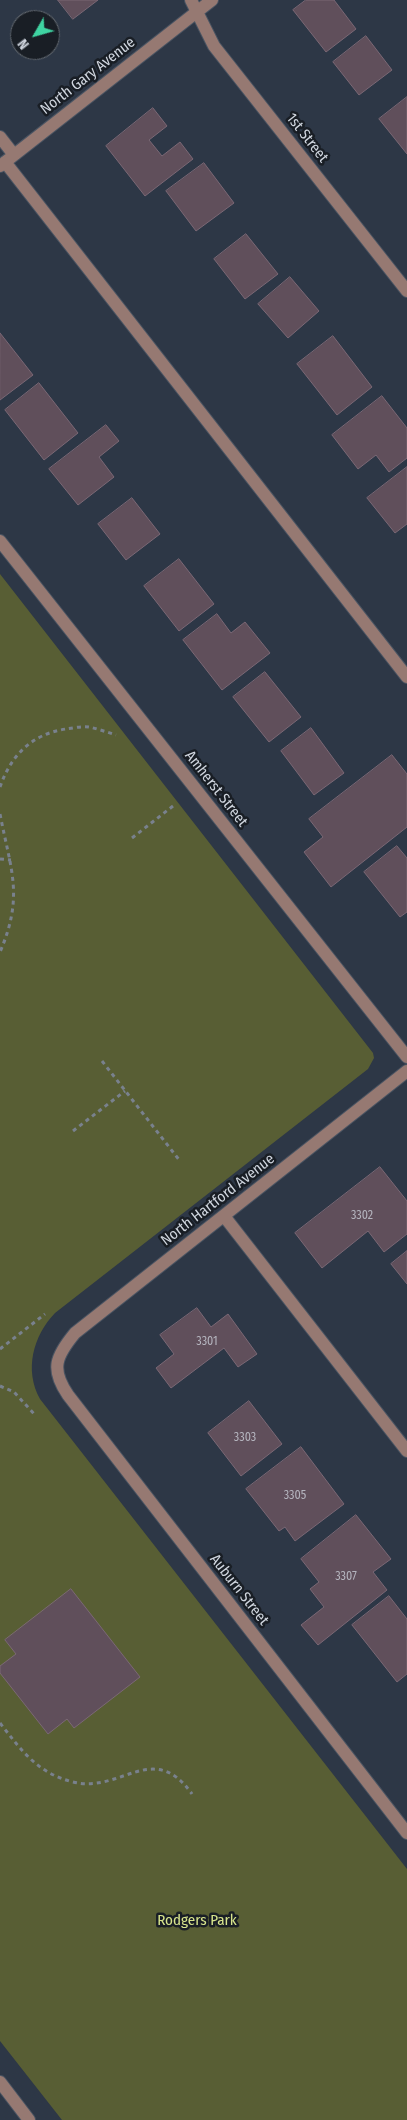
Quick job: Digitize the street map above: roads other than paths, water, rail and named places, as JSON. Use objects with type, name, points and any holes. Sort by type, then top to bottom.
[{"type":"street","name":"1st Street","points":[[191,0],[214,46],[407,291]]},
{"type":"street","name":"North Gary Avenue","points":[[7,161],[212,0]]},
{"type":"street","points":[[0,137],[7,161],[407,677]]},
{"type":"street","name":"Amherst Street","points":[[0,541],[407,1057]]},
{"type":"street","name":"North Hartford Avenue","points":[[57,1361],[61,1352],[76,1333],[407,1071]]},
{"type":"street","points":[[224,1216],[407,1451]]},
{"type":"street","name":"Auburn Street","points":[[57,1361],[60,1383],[68,1395],[407,1833]]},
{"type":"street","points":[[0,2082],[29,2120]]},
{"type":"park label","name":"Rodgers Park","points":[[197,1921]]}]
